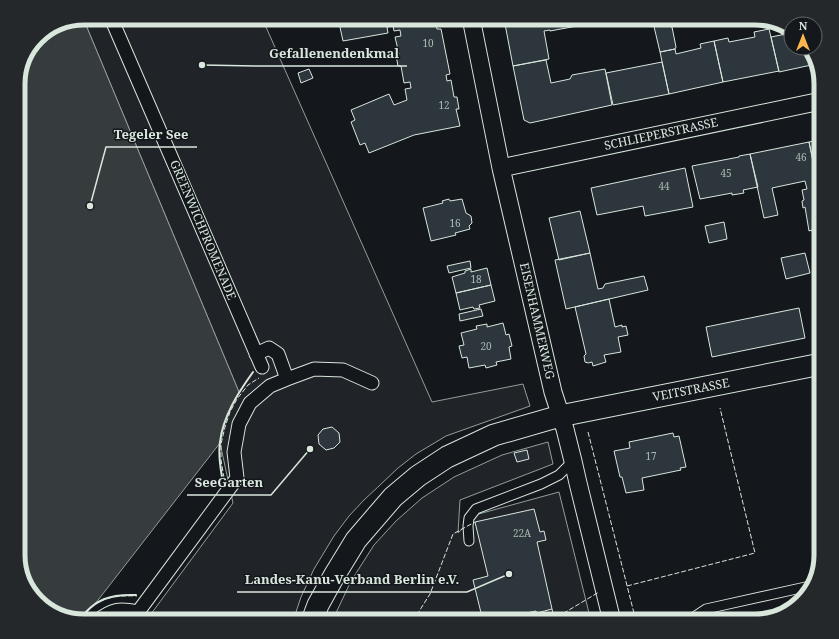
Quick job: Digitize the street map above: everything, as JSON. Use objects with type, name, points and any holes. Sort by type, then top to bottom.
[{"type":"street","name":"GREENWICHPROMENADE","points":[[114,25],[266,377]]},
{"type":"street","name":"EISENHAMMERWEG","points":[[472,25],[501,168],[554,392],[573,461],[610,614]]},
{"type":"street","name":"SCHLIEPERSTRASSE","points":[[501,168],[814,102]]},
{"type":"street","points":[[256,354],[269,348],[278,354],[287,379]]},
{"type":"street","name":"VEITSTRASSE","points":[[315,614],[334,576],[356,540],[393,498],[418,476],[447,457],[494,435],[560,416],[814,365]]},
{"type":"street","points":[[106,614],[126,609],[138,612],[237,478],[234,452],[239,424],[266,377],[287,379],[314,369],[342,370],[372,383]]},
{"type":"lane","points":[[469,541],[469,518],[476,509],[541,484],[559,475],[573,461]]},
{"type":"lane","points":[[698,614],[706,609],[805,587]]},
{"type":"shaded area","points":[[84,25],[86,25],[239,392],[227,417],[220,443],[95,604],[84,614],[65,611],[48,602],[33,585],[28,574],[25,559],[25,80],[29,61],[42,42],[61,29]]},
{"type":"shaded area","points":[[86,25],[265,25],[432,402],[523,384],[530,406],[446,436],[416,454],[398,468],[364,500],[349,516],[334,536],[314,569],[301,597],[295,614],[151,614],[233,503],[220,443],[223,426],[239,392]]},
{"type":"shaded area","points":[[548,442],[553,464],[460,500],[458,533],[475,515],[559,492],[589,613],[335,614],[351,581],[374,545],[396,521],[422,498],[454,477],[502,455]]},
{"type":"building","points":[[340,25],[436,25],[437,29],[441,29],[450,74],[446,75],[447,81],[451,80],[454,97],[457,97],[459,109],[456,109],[460,126],[414,135],[369,153],[365,143],[360,145],[351,122],[355,120],[351,110],[389,94],[394,105],[407,100],[405,89],[411,88],[410,82],[404,83],[401,66],[398,66],[396,55],[399,54],[395,37],[401,36],[400,30],[394,31],[393,26],[387,27],[388,33],[343,41]]},
{"type":"building","points":[[505,25],[577,25],[544,31],[549,59],[513,66]]},
{"type":"building","points":[[654,25],[670,25],[676,47],[675,49],[660,52]]},
{"type":"building","points":[[769,29],[779,71],[723,82],[714,41],[728,38],[729,42],[755,37],[754,32]]},
{"type":"building","points":[[783,35],[783,56],[807,56],[811,65],[779,72],[771,37]]},
{"type":"building","points":[[714,41],[723,82],[669,94],[660,52],[675,49],[676,54],[701,48],[700,44]]},
{"type":"building","points":[[546,60],[551,83],[570,79],[572,75],[605,69],[612,105],[530,123],[524,120],[513,66]]},
{"type":"building","points":[[662,62],[669,94],[613,105],[606,73]]},
{"type":"building","points":[[309,69],[313,78],[301,83],[298,73]]},
{"type":"building","points":[[814,141],[814,166],[809,142]]},
{"type":"building","points":[[809,142],[814,166],[814,240],[812,230],[809,231],[805,207],[803,208],[802,201],[804,200],[802,190],[807,189],[805,181],[772,188],[778,215],[764,218],[750,154]]},
{"type":"building","points":[[750,154],[758,187],[743,190],[744,193],[732,195],[732,193],[700,199],[692,166]]},
{"type":"building","points":[[685,168],[693,207],[645,216],[643,206],[597,215],[591,188]]},
{"type":"building","points":[[449,199],[450,201],[462,199],[466,213],[471,216],[472,223],[469,226],[470,229],[455,233],[456,235],[431,241],[423,208],[443,203],[442,201]]},
{"type":"building","points":[[580,211],[590,253],[559,260],[549,218]]},
{"type":"building","points":[[724,222],[727,239],[709,243],[705,226]]},
{"type":"building","points":[[590,253],[598,289],[603,288],[605,284],[644,276],[648,290],[566,309],[555,260]]},
{"type":"building","points":[[805,253],[810,273],[786,279],[781,258]]},
{"type":"building","points":[[470,261],[471,268],[449,273],[447,266]]},
{"type":"building","points":[[487,268],[491,285],[456,293],[452,277],[465,273],[465,271],[471,269],[471,272]]},
{"type":"building","points":[[491,285],[495,301],[479,305],[480,308],[474,309],[473,307],[460,310],[456,293]]},
{"type":"building","points":[[609,299],[615,327],[622,325],[622,327],[626,326],[628,335],[618,337],[621,352],[604,355],[606,362],[593,366],[592,362],[585,362],[584,356],[586,354],[575,307]]},
{"type":"building","points":[[799,308],[805,338],[712,357],[706,327]]},
{"type":"building","points":[[481,309],[483,316],[460,321],[459,314]]},
{"type":"building","points":[[503,323],[506,335],[509,334],[512,346],[509,347],[511,359],[496,362],[497,365],[486,368],[485,365],[469,368],[467,357],[462,358],[459,346],[464,345],[461,333],[477,329],[476,326],[487,324],[487,327]]},
{"type":"building","points":[[332,427],[339,433],[340,442],[334,448],[326,450],[319,444],[318,435],[323,429]]},
{"type":"building","points":[[673,433],[674,437],[679,436],[686,467],[680,468],[681,470],[642,478],[644,490],[626,493],[622,477],[620,477],[614,451],[630,448],[629,442]]},
{"type":"building","points":[[527,450],[529,459],[517,462],[514,453]]},
{"type":"building","points":[[534,509],[540,532],[544,531],[546,540],[537,542],[552,609],[537,613],[536,611],[521,614],[481,614],[473,580],[488,576],[475,522]]},
{"type":"fence","points":[[224,478],[221,460],[221,444],[230,412],[237,399],[248,385],[259,378]]},
{"type":"fence","points":[[627,586],[755,553],[720,408]]},
{"type":"fence","points":[[588,432],[634,614]]},
{"type":"fence","points":[[417,614],[430,594],[453,534],[475,522]]},
{"type":"fence","points":[[562,614],[599,592]]},
{"type":"fence","points":[[85,614],[98,602],[105,599],[120,596],[137,596]]},
{"type":"fence","points":[[552,609],[553,614]]},
{"type":"wall","points":[[222,477],[219,451],[224,423],[232,405],[253,372]]},
{"type":"wall","points":[[84,614],[91,607],[104,599],[118,596],[136,595]]},
{"type":"place","name":"Gefallenendenkmal","points":[[202,65]]},
{"type":"place","name":"Tegeler See","points":[[90,206]]},
{"type":"place","name":"SeeGarten","points":[[310,449]]},
{"type":"place","name":"Landes-Kanu-Verband Berlin e.V.","points":[[509,574]]}]
